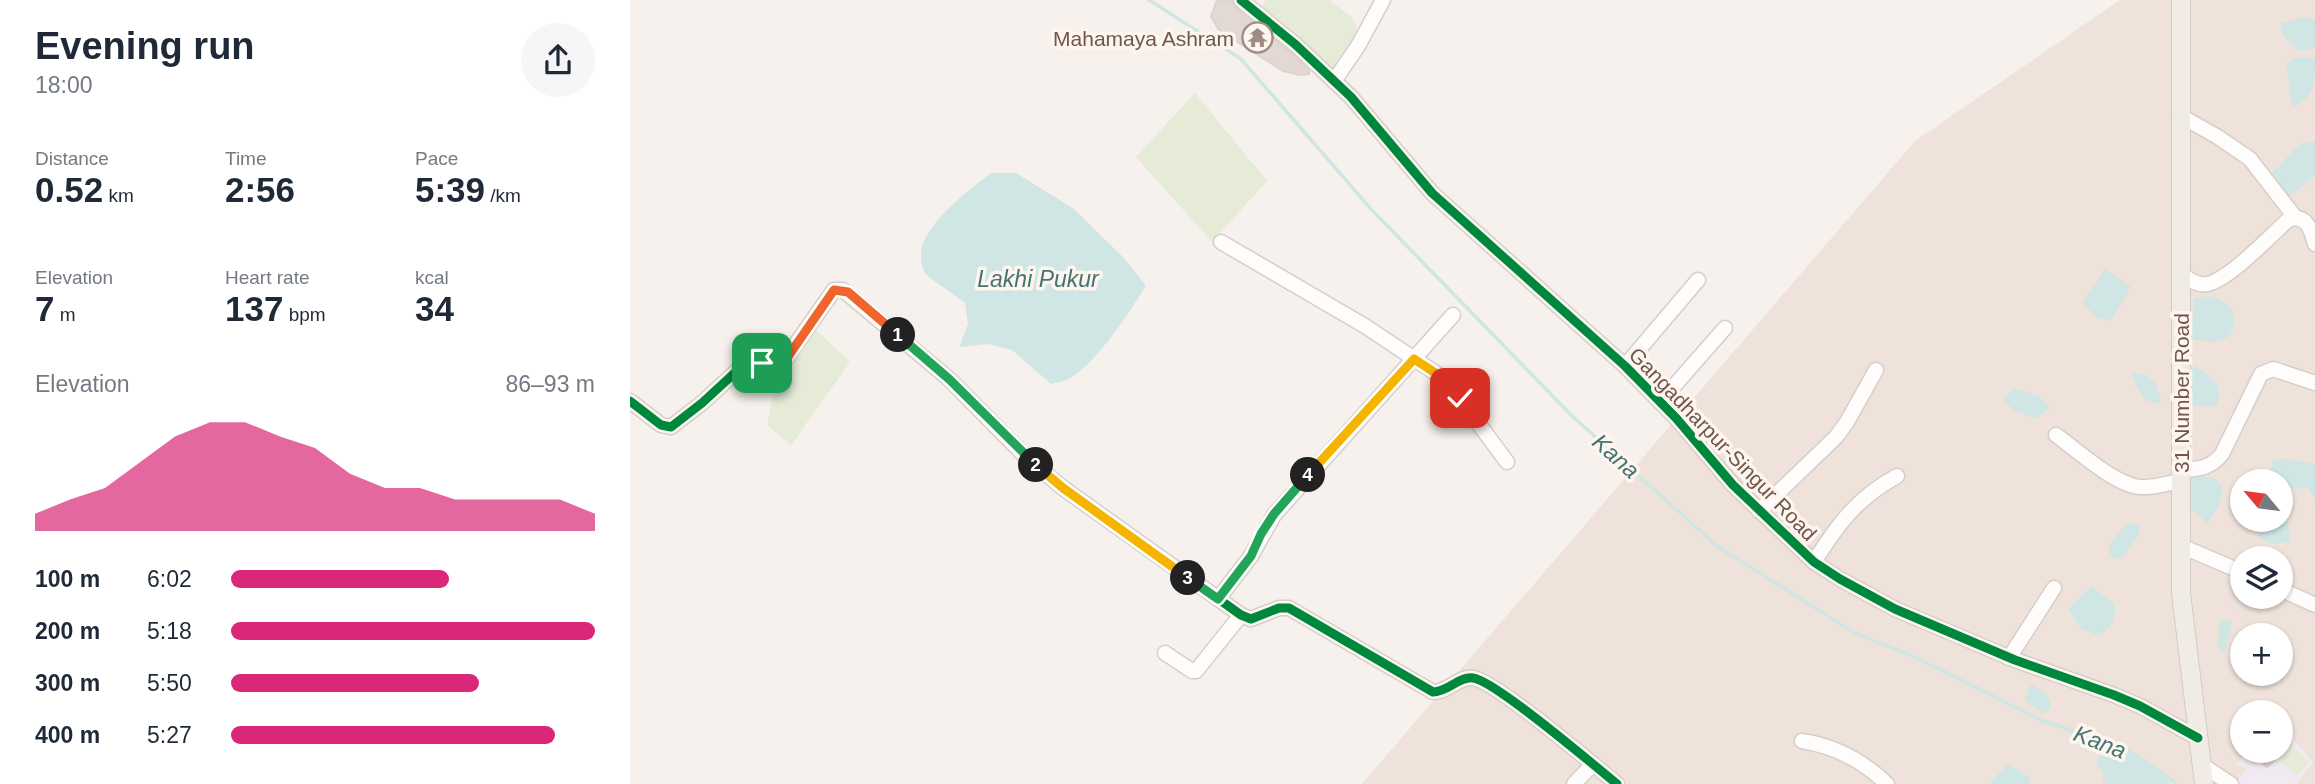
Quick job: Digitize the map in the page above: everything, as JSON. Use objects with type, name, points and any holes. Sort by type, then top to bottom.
[{"type":"main road","name":"31 Number Road","points":[[2181,0],[2181,593],[2204,784]]},
{"type":"street","name":"Gangadharpur-Singur Road","points":[[1241,0],[1296,45],[1351,97],[1432,193],[1625,366],[1759,511],[1814,562],[1895,608],[2009,657],[2140,706],[2197,738]]},
{"type":"street","points":[[1334,81],[1358,46],[1383,0]]},
{"type":"street","points":[[2179,115],[2218,136],[2250,159],[2295,217],[2302,219],[2309,226],[2315,244]]},
{"type":"street","points":[[2182,275],[2202,284],[2223,277],[2288,220],[2295,217]]},
{"type":"street","points":[[1221,242],[1364,326],[1438,374],[1453,388],[1507,462]]},
{"type":"street","points":[[1625,366],[1698,280]]},
{"type":"street","points":[[630,401],[662,425],[671,427],[740,368],[756,363],[784,361],[834,290],[843,290],[949,379],[1027,458],[1063,488],[1241,615],[1251,619],[1279,608],[1289,608],[1433,692],[1444,690],[1464,679],[1478,679],[1617,784]]},
{"type":"street","points":[[1218,599],[1251,556],[1274,514],[1453,315]]},
{"type":"street","points":[[1660,402],[1726,328]]},
{"type":"street","points":[[2056,435],[2134,486],[2147,487],[2204,469],[2216,461],[2222,454],[2256,382],[2266,371],[2273,369],[2315,383]]},
{"type":"street","points":[[1759,511],[1836,437],[1876,370]]},
{"type":"street","points":[[1814,562],[1846,514],[1877,487],[1897,476]]},
{"type":"street","points":[[2181,546],[2230,567]]},
{"type":"street","points":[[2009,657],[2054,588]]},
{"type":"street","points":[[2293,595],[2315,605]]},
{"type":"street","points":[[1165,653],[1196,671],[1241,615]]},
{"type":"street","points":[[1802,741],[1819,743],[1850,756],[1887,784]]},
{"type":"street","points":[[1574,784],[1593,764]]},
{"type":"street","points":[[2202,765],[2231,784]]},
{"type":"shaded area","points":[[2120,0],[2315,0],[2315,784],[1362,784],[1915,141]]},
{"type":"shaded area","points":[[2293,739],[2313,762],[2297,784],[2235,784],[2247,770],[2236,763],[2293,763]]},
{"type":"green space","points":[[1266,0],[1330,0],[1351,17],[1357,26],[1348,55],[1333,74],[1259,9]]},
{"type":"green space","points":[[1195,93],[1267,181],[1212,242],[1136,157]]},
{"type":"green space","points":[[811,325],[850,362],[791,445],[767,425],[776,378]]},
{"type":"green space","points":[[2293,746],[2309,762],[2296,777],[2283,763],[2293,763]]},
{"type":"water","points":[[2301,18],[2315,19],[2315,48],[2298,51],[2283,35],[2280,24]]},
{"type":"water","points":[[2295,57],[2315,58],[2315,76],[2309,94],[2292,107],[2286,65]]},
{"type":"water","points":[[2315,141],[2315,175],[2288,198],[2271,174],[2300,144]]},
{"type":"water","name":"Lakhi Pukur","points":[[991,173],[1016,173],[1074,209],[1124,258],[1146,286],[1093,359],[1065,380],[1051,384],[1012,350],[988,344],[959,347],[968,324],[965,303],[924,272],[921,257],[928,233],[947,210]]},
{"type":"water","points":[[2105,269],[2131,287],[2111,321],[2096,317],[2083,303]]},
{"type":"water","points":[[2210,296],[2226,303],[2233,311],[2233,329],[2229,337],[2212,342],[2190,339],[2194,298]]},
{"type":"water","points":[[2196,367],[2216,383],[2219,400],[2216,407],[2192,405],[2183,385],[2187,371]]},
{"type":"water","points":[[2136,372],[2154,383],[2161,404],[2145,400],[2130,374]]},
{"type":"water","points":[[2013,388],[2039,396],[2050,407],[2035,419],[2017,412],[2002,400]]},
{"type":"water","points":[[2273,459],[2315,464],[2315,500],[2308,488],[2293,489],[2293,469],[2271,469]]},
{"type":"water","points":[[2200,474],[2215,479],[2222,486],[2218,506],[2207,523],[2191,508],[2188,477]]},
{"type":"water","points":[[2127,523],[2139,524],[2139,534],[2123,557],[2115,559],[2108,551]]},
{"type":"water","points":[[2257,532],[2290,532],[2291,542],[2272,544],[2258,537]]},
{"type":"water","points":[[2091,586],[2114,603],[2112,621],[2100,636],[2081,629],[2068,609]]},
{"type":"water","points":[[2219,620],[2231,621],[2224,655],[2218,647]]},
{"type":"water","points":[[2031,684],[2048,697],[2051,709],[2042,713],[2025,700]]},
{"type":"water","points":[[2110,745],[2127,751],[2168,780],[2169,784],[2109,784],[2103,781],[2103,772],[2097,766],[2098,757]]},
{"type":"water","points":[[2008,764],[2028,776],[2031,784],[1989,784]]},
{"type":"building","name":"Mahamaya Ashram","points":[[1217,0],[1232,0],[1235,7],[1290,52],[1309,74],[1283,71],[1219,30],[1211,17]]},
{"type":"waterway","name":"Kana","points":[[1149,0],[1241,59],[1370,208],[1572,416],[1717,546],[1853,632],[1917,658],[2041,720],[2128,750],[2177,784]]},
{"type":"cycle path","points":[[1241,0],[1296,45],[1351,97],[1432,193],[1625,366],[1676,418],[1733,485],[1814,562],[1895,609],[2015,660],[2140,706],[2198,738]]},
{"type":"cycle path","points":[[630,401],[661,425],[671,427],[740,368],[756,363],[784,361],[834,290],[843,290],[949,379],[1027,458],[1063,488],[1241,615],[1251,619],[1279,608],[1289,608],[1433,692],[1444,690],[1468,678],[1484,682],[1545,725],[1617,784]]},
{"type":"place","name":"Mahamaya Ashram","points":[[1257,38]]},
{"type":"route","points":[[762,363],[784,361],[834,290],[848,292],[949,379],[1027,458],[1063,488],[1218,599],[1244,567],[1274,514],[1414,359],[1446,380],[1460,398]]}]
